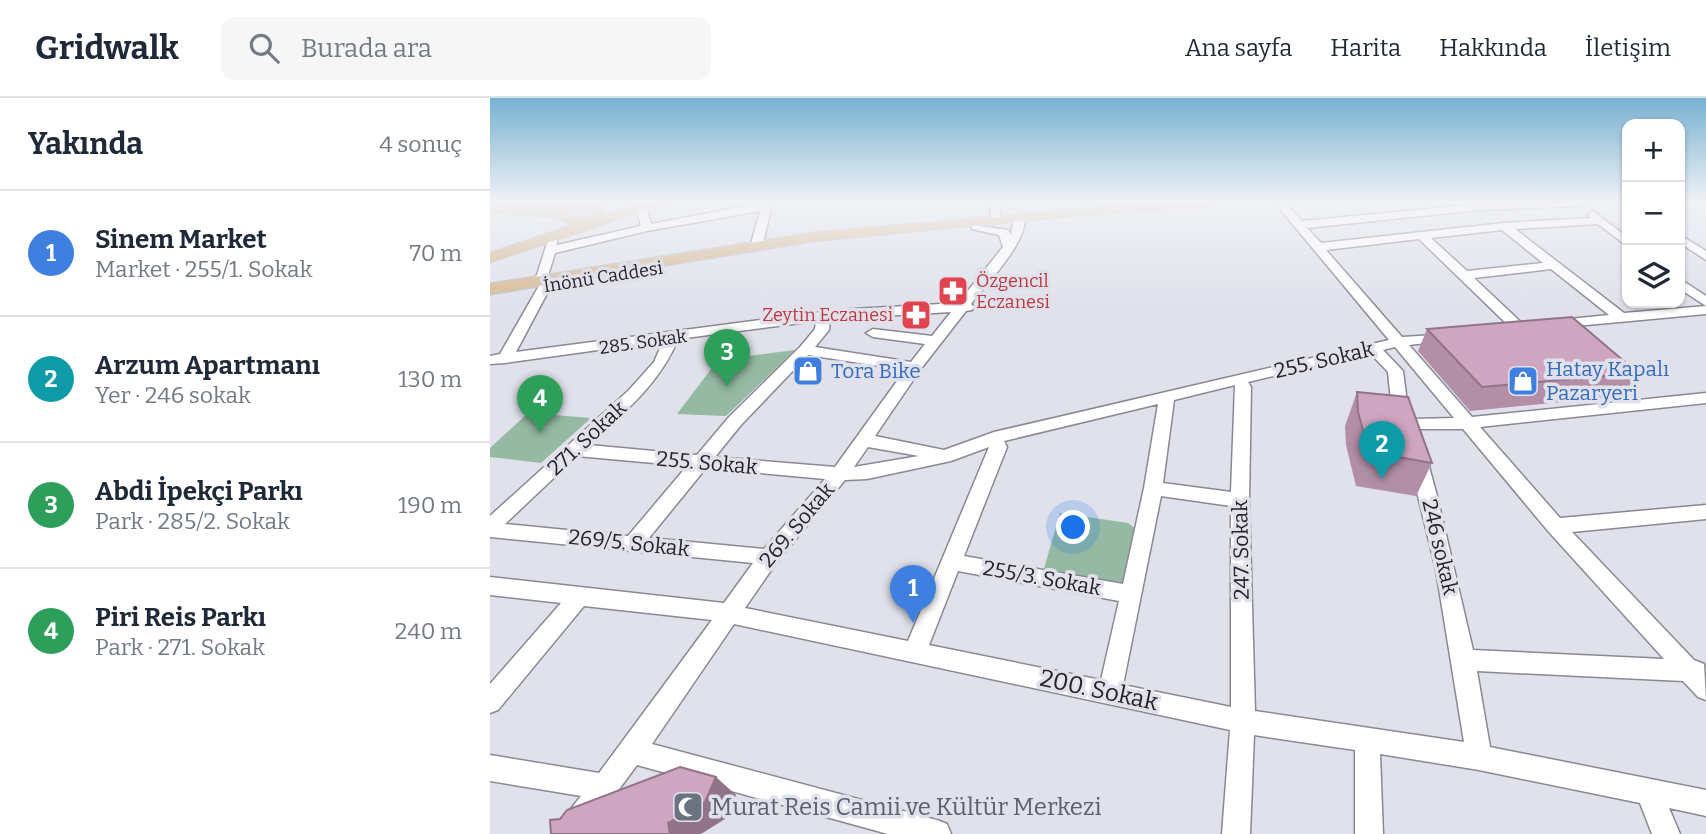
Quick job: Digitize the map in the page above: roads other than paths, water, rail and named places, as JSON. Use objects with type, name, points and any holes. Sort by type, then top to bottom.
[{"type":"main road","points":[[490,252],[541,237]]},
{"type":"main road","points":[[490,258],[546,237]]},
{"type":"main road","name":"İnönü Caddesi","points":[[490,296],[543,283],[757,244],[821,237]]},
{"type":"main road","name":"İnönü Caddesi","points":[[490,289],[872,237]]},
{"type":"street","points":[[498,360],[543,283],[561,237]]},
{"type":"street","points":[[757,244],[759,237]]},
{"type":"street","points":[[1006,237],[1009,247]]},
{"type":"street","name":"269. Sokak","points":[[569,834],[632,751],[727,613],[769,557],[840,474],[915,367],[965,307],[1009,247],[1013,237]]},
{"type":"street","points":[[1310,237],[1555,526],[1698,671],[1706,689]]},
{"type":"street","points":[[1318,247],[1410,237]]},
{"type":"street","points":[[1424,237],[1513,329],[1706,310]]},
{"type":"street","points":[[1519,237],[1620,317]]},
{"type":"street","points":[[1685,238],[1706,238]]},
{"type":"street","points":[[1685,241],[1706,256]]},
{"type":"street","points":[[1463,275],[1555,265]]},
{"type":"street","points":[[1685,287],[1706,302]]},
{"type":"street","name":"285. Sokak","points":[[498,360],[823,316],[965,307]]},
{"type":"street","points":[[633,543],[735,421],[822,330],[823,316]]},
{"type":"street","points":[[873,333],[935,341]]},
{"type":"street","name":"255. Sokak","points":[[575,450],[840,474],[867,473],[951,455],[994,438],[1239,379],[1400,342],[1465,335]]},
{"type":"street","name":"271. Sokak","points":[[490,529],[644,383],[661,363],[671,338]]},
{"type":"street","name":"246 sokak","points":[[1374,349],[1395,371],[1400,411],[1407,425],[1433,508],[1464,660],[1479,757]]},
{"type":"street","points":[[805,350],[915,367]]},
{"type":"street","name":"247. Sokak","points":[[1236,834],[1243,721],[1240,500],[1243,387],[1239,379]]},
{"type":"street","points":[[1110,693],[1153,488],[1167,397]]},
{"type":"street","points":[[1407,425],[1466,423],[1706,398]]},
{"type":"street","points":[[915,651],[998,447],[994,438]]},
{"type":"street","points":[[863,440],[951,455]]},
{"type":"street","points":[[1153,488],[1240,500]]},
{"type":"street","points":[[1555,526],[1706,512]]},
{"type":"street","name":"269/5. Sokak","points":[[490,529],[769,557]]},
{"type":"street","name":"255/3. Sokak","points":[[953,562],[1131,594]]},
{"type":"street","name":"200. Sokak","points":[[490,586],[727,613],[1243,721],[1479,757],[1706,803]]},
{"type":"street","points":[[490,702],[580,595]]},
{"type":"street","points":[[1464,660],[1698,671]]},
{"type":"street","points":[[1367,739],[1369,834]]},
{"type":"street","points":[[632,751],[937,834]]},
{"type":"street","points":[[490,768],[605,788]]},
{"type":"street","points":[[1648,790],[1666,834]]},
{"type":"place","name":"Özgencil Eczanesi","points":[[953,291]]},
{"type":"place","name":"Zeytin Eczanesi","points":[[916,315]]},
{"type":"place","name":"Tora Bike","points":[[808,371]]},
{"type":"place","name":"Hatay Kapalı Pazaryeri","points":[[1523,381]]},
{"type":"place","name":"Abdi İpekçi Parkı","points":[[727,387]]},
{"type":"place","name":"Piri Reis Parkı","points":[[540,433]]},
{"type":"place","name":"Arzum Apartmanı","points":[[1382,479]]},
{"type":"place","name":"Sinem Market","points":[[913,623]]},
{"type":"place","name":"Murat Reis Camii ve Kültür Merkezi","points":[[688,807]]}]
